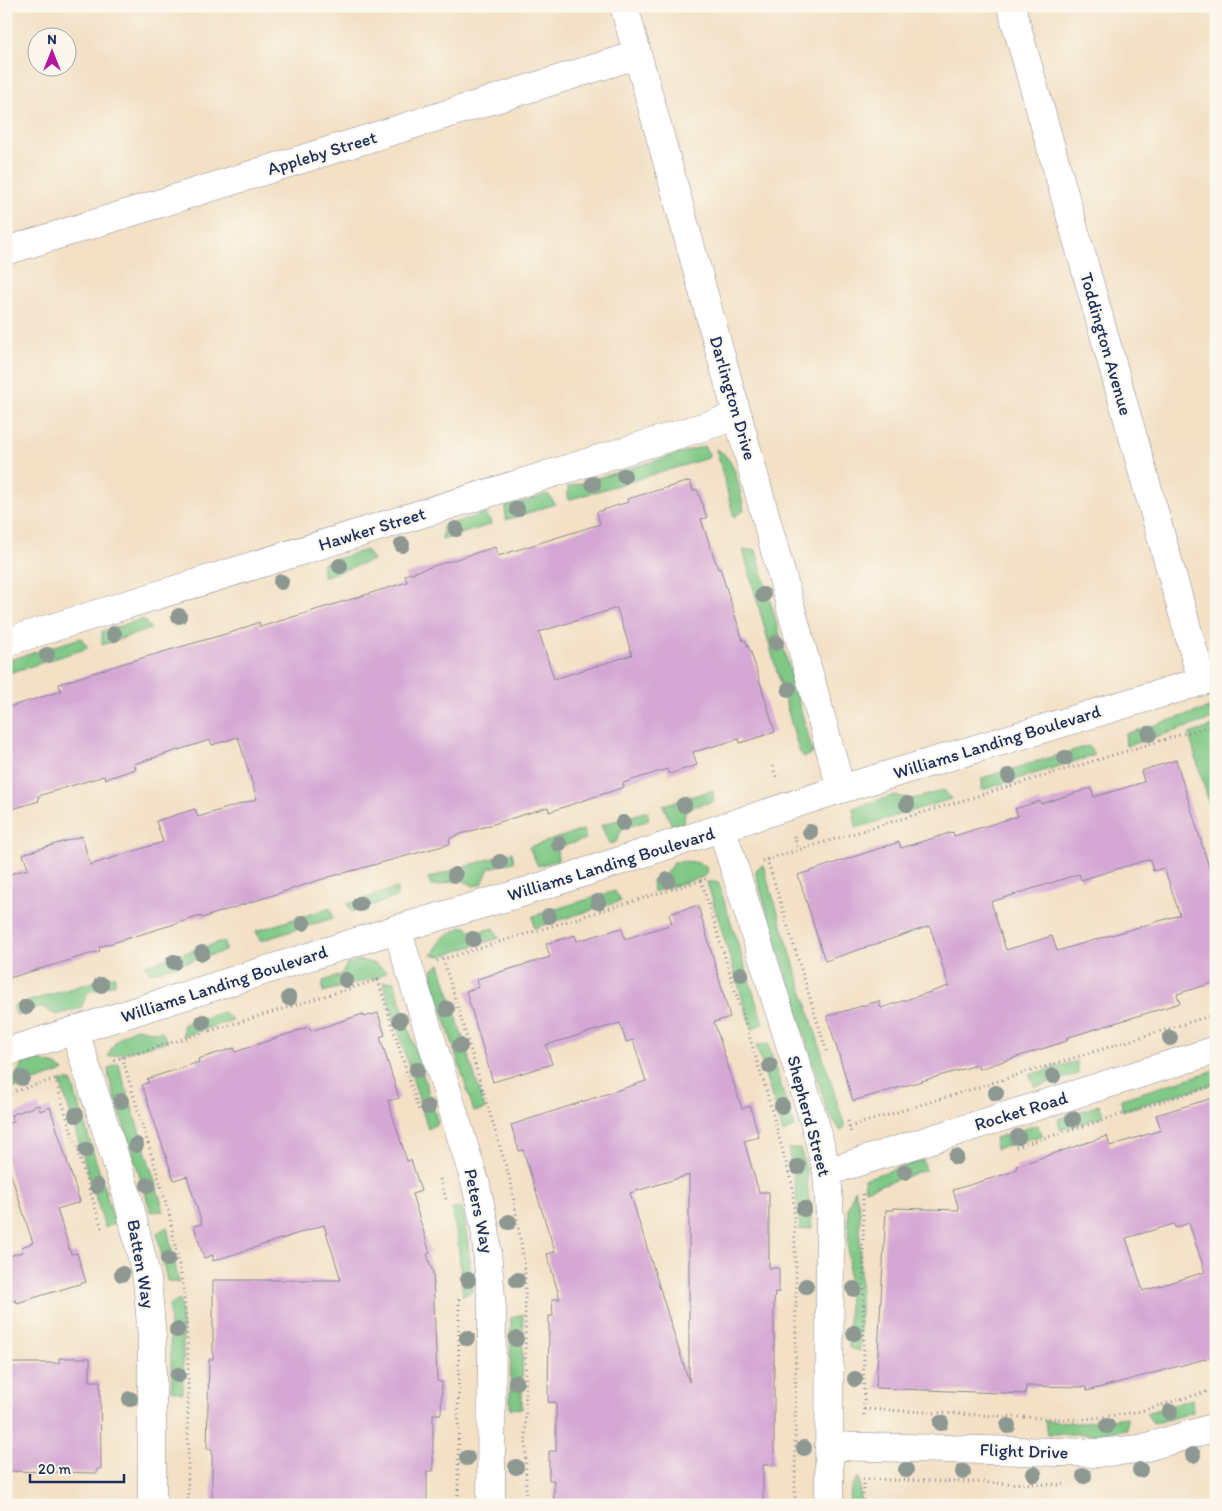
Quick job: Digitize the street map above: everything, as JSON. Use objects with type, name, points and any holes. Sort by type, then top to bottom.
[{"type":"street","name":"Darlington Drive","points":[[624,6],[842,789]]},
{"type":"street","name":"Toddington Avenue","points":[[1011,6],[1209,679]]},
{"type":"street","name":"Appleby Street","points":[[6,251],[637,55]]},
{"type":"street","name":"Hawker Street","points":[[6,642],[738,416]]},
{"type":"street","name":"Williams Landing Boulevard","points":[[6,1052],[75,1032],[397,929],[524,892],[842,789],[1209,679]]},
{"type":"street","name":"Shepherd Street","points":[[722,829],[816,1124],[827,1172],[830,1217],[829,1505]]},
{"type":"street","name":"Peters Way","points":[[397,929],[476,1185],[485,1228],[492,1308],[491,1505]]},
{"type":"street","name":"Batten Way","points":[[75,1032],[127,1195],[147,1279],[152,1338],[152,1505]]},
{"type":"street","name":"Rocket Road","points":[[827,1172],[1216,1050]]},
{"type":"street","name":"Flight Drive","points":[[829,1446],[1097,1453],[1140,1449],[1216,1428]]},
{"type":"path","points":[[6,1094],[411,971],[442,959],[734,869],[1216,724]]},
{"type":"path","points":[[767,859],[830,1062]]},
{"type":"path","points":[[701,880],[766,1090],[793,1188],[796,1275],[795,1505]]},
{"type":"path","points":[[378,980],[421,1118]]},
{"type":"path","points":[[849,1127],[1216,1014]]},
{"type":"path","points":[[55,1079],[103,1232]]},
{"type":"path","points":[[1015,1147],[1216,1086]]},
{"type":"path","points":[[846,1118],[859,1161],[862,1194],[863,1505]]},
{"type":"path","points":[[438,1173],[448,1206]]},
{"type":"path","points":[[862,1194],[872,1191]]},
{"type":"path","points":[[458,1292],[458,1505]]},
{"type":"path","points":[[864,1409],[1079,1420],[1137,1412],[1216,1389]]},
{"type":"green space","points":[[704,446],[709,454],[708,458],[568,500],[568,487]]},
{"type":"green space","points":[[716,449],[729,460],[736,475],[744,510],[734,517]]},
{"type":"green space","points":[[548,494],[555,504],[506,520],[505,507]]},
{"type":"green space","points":[[486,513],[492,524],[442,540],[443,526]]},
{"type":"green space","points":[[366,550],[373,560],[323,577],[323,563]]},
{"type":"green space","points":[[743,550],[756,550],[813,753],[804,757],[799,751]]},
{"type":"green space","points":[[143,619],[151,629],[102,645],[102,631]]},
{"type":"green space","points":[[81,638],[88,648],[6,674],[6,661]]},
{"type":"green space","points":[[1216,706],[1216,718],[1126,746],[1125,734]]},
{"type":"green space","points":[[1216,725],[1216,827],[1189,734]]},
{"type":"green space","points":[[1088,746],[1095,755],[982,790],[982,778]]},
{"type":"green space","points":[[713,790],[714,801],[686,809],[683,822],[672,826],[663,805]]},
{"type":"green space","points":[[944,790],[951,799],[856,828],[853,808],[895,795],[910,799]]},
{"type":"green space","points":[[647,811],[649,820],[622,829],[616,842],[609,844],[601,825]]},
{"type":"green space","points":[[583,830],[586,839],[557,848],[558,860],[538,866],[529,847]]},
{"type":"green space","points":[[512,852],[514,862],[489,868],[482,884],[474,886],[460,879],[432,887],[428,878]]},
{"type":"green space","points":[[688,861],[696,863],[708,869],[707,873],[703,877],[653,892],[652,880],[664,876],[674,862]]},
{"type":"green space","points":[[763,865],[845,1127],[841,1131],[827,1111],[756,875],[756,870]]},
{"type":"green space","points":[[707,882],[718,882],[763,1023],[752,1030]]},
{"type":"green space","points":[[397,888],[397,897],[352,912],[347,904]]},
{"type":"green space","points":[[615,891],[621,901],[534,928],[533,916]]},
{"type":"green space","points":[[330,908],[333,918],[260,941],[256,931]]},
{"type":"green space","points":[[462,927],[467,927],[474,933],[494,928],[499,938],[441,956],[432,955],[442,938]]},
{"type":"green space","points":[[224,941],[225,951],[150,973],[145,965]]},
{"type":"green space","points":[[359,960],[376,964],[387,972],[379,977],[323,992],[323,981],[341,975],[347,964]]},
{"type":"green space","points":[[440,964],[485,1109],[474,1112],[432,978],[432,970]]},
{"type":"green space","points":[[115,975],[115,984],[88,992],[81,1008],[56,1015],[42,1007],[16,1015],[13,1006]]},
{"type":"green space","points":[[394,981],[438,1123],[428,1129],[383,982]]},
{"type":"green space","points":[[223,1012],[233,1020],[183,1036],[183,1024]]},
{"type":"green space","points":[[136,1028],[161,1031],[168,1041],[108,1057],[118,1039]]},
{"type":"green space","points":[[768,1044],[794,1127],[783,1133],[756,1045]]},
{"type":"green space","points":[[38,1060],[56,1065],[64,1071],[6,1091],[6,1079],[15,1076],[23,1064]]},
{"type":"green space","points":[[1077,1061],[1078,1074],[1035,1087],[1029,1075]]},
{"type":"green space","points":[[118,1063],[164,1211],[151,1212],[109,1078],[108,1069]]},
{"type":"green space","points":[[1216,1070],[1216,1083],[1122,1111],[1121,1099]]},
{"type":"green space","points":[[60,1081],[71,1081],[73,1086],[115,1223],[105,1228]]},
{"type":"green space","points":[[1099,1105],[1104,1116],[1060,1130],[1058,1119]]},
{"type":"green space","points":[[1037,1125],[1043,1135],[996,1149],[995,1138]]},
{"type":"green space","points":[[800,1148],[806,1170],[812,1228],[800,1230],[796,1190],[788,1149]]},
{"type":"green space","points":[[923,1160],[926,1170],[865,1190],[864,1179]]},
{"type":"green space","points":[[855,1189],[860,1211],[860,1351],[849,1348],[848,1207]]},
{"type":"green space","points":[[462,1207],[468,1243],[472,1292],[463,1296],[458,1241],[452,1209]]},
{"type":"green space","points":[[167,1227],[179,1283],[167,1281],[157,1233]]},
{"type":"green space","points":[[180,1299],[183,1339],[183,1393],[172,1390],[169,1305]]},
{"type":"green space","points":[[523,1314],[522,1409],[510,1408],[511,1317]]},
{"type":"green space","points":[[1192,1399],[1193,1412],[1153,1424],[1146,1413]]},
{"type":"green space","points":[[1127,1417],[1127,1429],[1097,1434],[1047,1434],[1045,1421],[1083,1422]]},
{"type":"green space","points":[[858,1477],[860,1480],[860,1505],[848,1505],[852,1486]]},
{"type":"building","points":[[690,481],[693,491],[697,489],[707,518],[701,519],[718,569],[720,568],[743,641],[745,640],[751,652],[775,732],[740,743],[739,739],[693,752],[697,765],[669,774],[667,769],[623,783],[624,787],[549,812],[548,807],[455,836],[449,839],[450,844],[329,877],[202,918],[201,916],[99,947],[100,951],[6,979],[6,875],[28,869],[23,854],[82,836],[90,865],[163,842],[156,821],[195,809],[198,817],[257,799],[238,737],[212,745],[210,740],[134,764],[136,769],[105,779],[104,776],[38,796],[39,801],[6,811],[6,708],[61,691],[59,684],[236,631],[259,622],[260,627],[407,582],[405,575],[495,547],[498,556],[600,524],[597,512],[628,502],[627,499]],"holes":[[[617,608],[632,655],[554,679],[539,632]]]},
{"type":"building","points":[[1176,760],[1216,890],[1216,982],[1177,994],[1180,1003],[1066,1038],[1067,1041],[979,1069],[977,1065],[853,1101],[827,1016],[879,1001],[881,1008],[949,986],[930,926],[825,961],[798,875],[899,842],[901,848],[953,832],[954,836],[1018,816],[1015,809],[1040,801],[1041,804],[1091,788],[1094,797],[1144,782],[1141,771]],"holes":[[[1150,859],[1153,871],[1164,868],[1180,915],[1057,951],[1052,936],[1006,950],[991,902],[1079,874],[1081,880]]]},
{"type":"building","points":[[698,905],[730,1017],[714,1022],[742,1109],[750,1106],[759,1137],[744,1141],[759,1192],[769,1192],[769,1268],[779,1268],[779,1292],[775,1292],[774,1303],[774,1465],[763,1465],[763,1505],[554,1505],[554,1480],[549,1480],[549,1451],[556,1451],[556,1402],[548,1402],[549,1316],[553,1316],[552,1299],[560,1299],[547,1254],[555,1252],[523,1150],[519,1151],[511,1125],[646,1081],[633,1040],[626,1042],[620,1023],[546,1045],[552,1064],[493,1082],[466,991],[479,987],[477,979],[550,957],[546,944],[575,935],[577,941],[622,928],[625,939],[672,924],[669,914]],"holes":[[[689,1175],[689,1382],[630,1193]]]},
{"type":"building","points":[[378,1013],[385,1035],[380,1037],[399,1098],[388,1101],[407,1161],[411,1160],[421,1191],[412,1194],[430,1253],[427,1254],[433,1273],[437,1381],[442,1382],[441,1414],[433,1414],[433,1471],[427,1471],[427,1505],[212,1505],[212,1449],[207,1449],[209,1359],[213,1359],[213,1280],[341,1280],[324,1225],[213,1261],[213,1255],[204,1258],[194,1226],[202,1224],[187,1176],[174,1180],[142,1085],[149,1082],[147,1079],[199,1062],[198,1059],[234,1048],[235,1052],[309,1027],[311,1031],[363,1014],[364,1017]]},
{"type":"building","points":[[1216,1097],[1216,1356],[1087,1391],[1086,1387],[1026,1386],[1025,1394],[876,1388],[886,1210],[894,1210],[894,1208],[959,1210],[953,1190],[1009,1173],[1017,1169],[1016,1166],[1107,1136],[1110,1146],[1161,1130],[1156,1115]],"holes":[[[1189,1223],[1205,1272],[1143,1291],[1126,1238],[1174,1224],[1175,1228]]]},
{"type":"building","points":[[39,1105],[40,1111],[50,1107],[80,1202],[57,1209],[71,1254],[77,1253],[86,1282],[17,1303],[16,1300],[6,1303],[6,1257],[23,1252],[21,1247],[33,1243],[6,1159],[6,1124],[14,1122],[11,1115]]},
{"type":"building","points":[[59,1358],[90,1358],[90,1381],[100,1381],[101,1469],[97,1469],[97,1473],[6,1471],[6,1363],[59,1363]]}]
